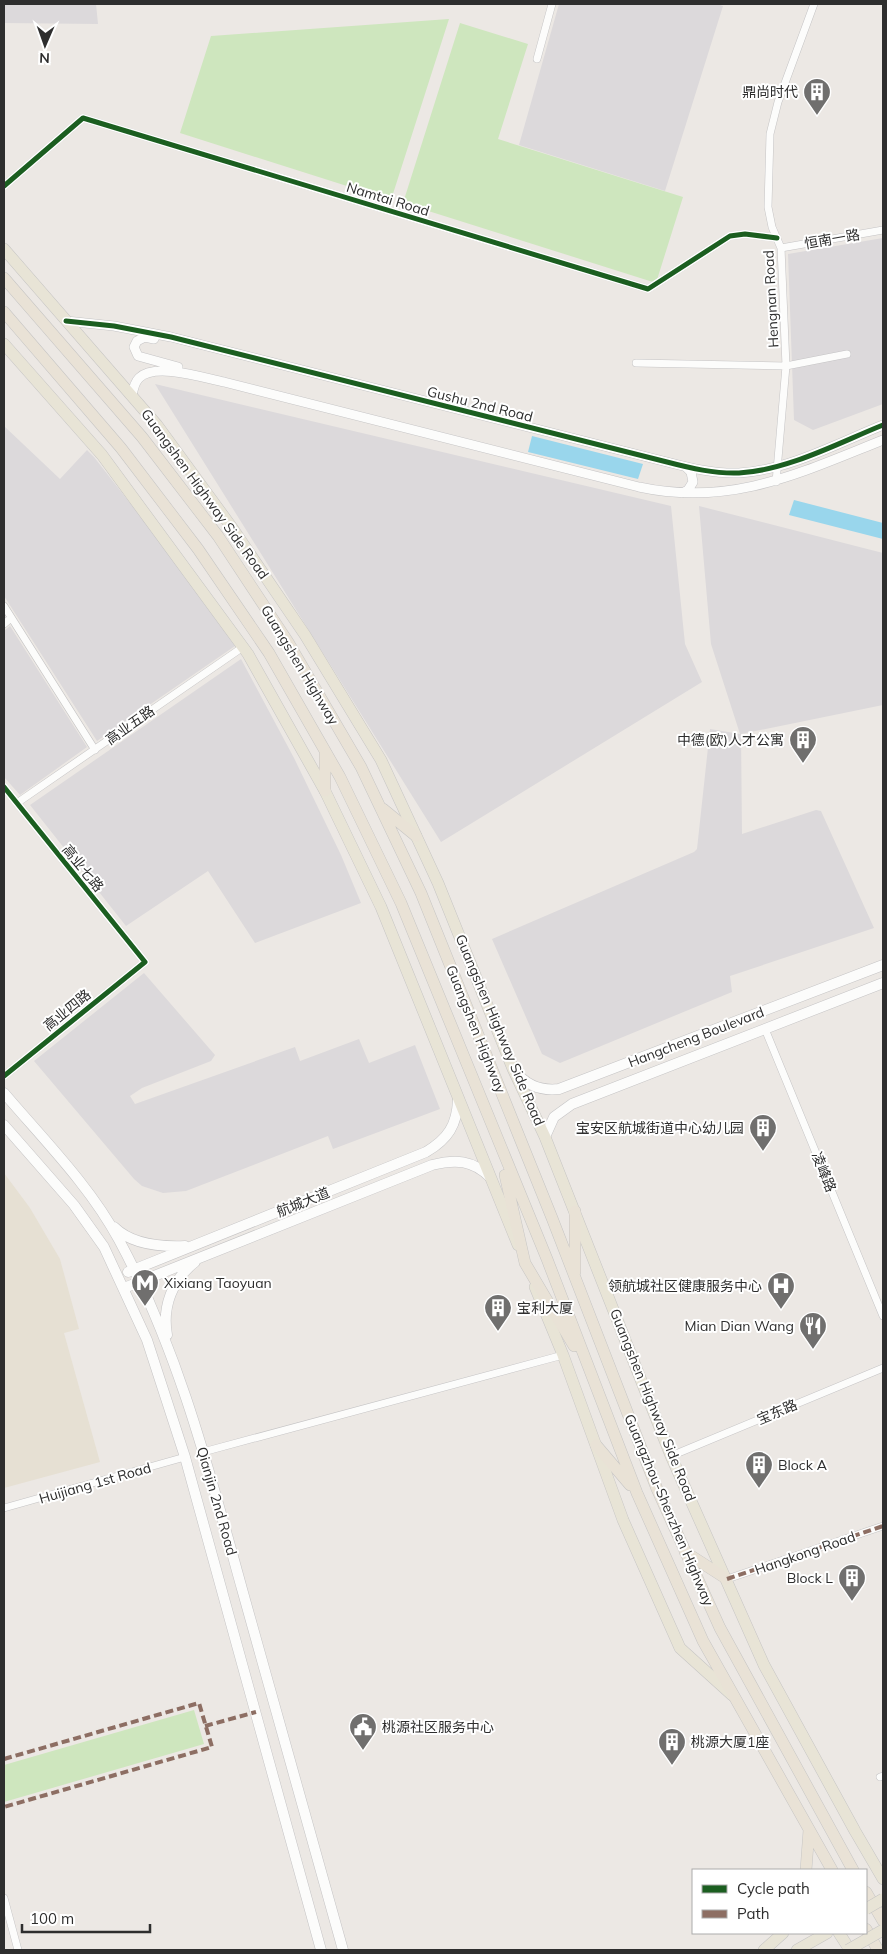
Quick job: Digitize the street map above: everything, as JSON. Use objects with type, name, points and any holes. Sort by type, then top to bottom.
[{"type":"highway","name":"Guangshen Highway","points":[[4,278],[142,437],[218,536],[288,642],[361,767],[380,806]]},
{"type":"highway","name":"Guangshen Highway","points":[[4,312],[121,448],[198,549],[269,653],[326,752]]},
{"type":"highway","points":[[325,791],[326,752]]},
{"type":"highway","name":"Guangzhou-Shenzhen Highway","points":[[326,752],[401,903],[637,1493],[703,1641],[831,1869]]},
{"type":"highway","points":[[380,806],[416,836]]},
{"type":"highway","name":"Guangzhou-Shenzhen Highway","points":[[380,806],[421,893],[576,1279],[657,1489],[685,1552],[720,1628],[852,1869]]},
{"type":"highway","points":[[498,1144],[525,1263],[591,1375]]},
{"type":"highway","points":[[575,1211],[576,1279]]},
{"type":"highway","points":[[596,1445],[637,1493]]},
{"type":"highway","points":[[685,1552],[727,1579]]},
{"type":"highway","points":[[806,1869],[809,1828]]},
{"type":"highway","points":[[867,1894],[883,1921]]},
{"type":"highway","points":[[867,1931],[878,1950]]},
{"type":"main road","name":"Guangshen Highway Side Road","points":[[4,249],[157,425],[233,529],[305,635],[381,760],[438,882],[513,1069],[545,1136],[671,1456],[764,1665],[883,1879]]},
{"type":"main road","points":[[4,344],[102,456],[243,647],[325,791],[381,907],[563,1355],[623,1520],[680,1648],[735,1697]]},
{"type":"main road","name":"Hangcheng Boulevard","points":[[513,1069],[526,1082],[542,1089],[551,1090],[620,1066],[883,965]]},
{"type":"main road","name":"Hangcheng Boulevard","points":[[545,1136],[548,1126],[561,1110],[883,983]]},
{"type":"main road","points":[[620,1066],[616,1069],[615,1078],[621,1083],[627,1083]]},
{"type":"main road","name":"Qianjin 2nd Road","points":[[4,1093],[73,1174],[107,1220],[139,1282],[170,1351],[203,1452],[343,1950]]},
{"type":"main road","name":"航城大道","points":[[118,1276],[426,1152],[438,1145],[454,1126],[458,1115],[458,1100]]},
{"type":"main road","name":"Qianjin 2nd Road","points":[[4,1125],[87,1222],[104,1247],[154,1358],[185,1457],[321,1950]]},
{"type":"main road","name":"航城大道","points":[[124,1288],[432,1164],[447,1161],[465,1162],[480,1168],[490,1177]]},
{"type":"main road","points":[[107,1220],[119,1232],[144,1243],[172,1247],[198,1244]]},
{"type":"main road","points":[[170,1351],[165,1315],[172,1290],[188,1267],[203,1256]]},
{"type":"main road","points":[[867,1908],[883,1899]]},
{"type":"main road","points":[[840,1934],[849,1950],[883,1930]]},
{"type":"main road","points":[[764,1950],[782,1934]]},
{"type":"main road","points":[[797,1950],[825,1934]]},
{"type":"street","points":[[536,60],[552,4]]},
{"type":"street","name":"Hengnan Road","points":[[776,482],[779,465],[786,366],[781,248],[772,227],[768,207],[770,134],[778,102],[814,4]]},
{"type":"street","name":"Namtai Road","points":[[4,186],[83,118],[648,289],[730,236],[745,234],[777,238]]},
{"type":"street","name":"恒南一路","points":[[781,248],[883,230]]},
{"type":"street","name":"Gushu 2nd Road","points":[[66,321],[134,329],[686,467],[738,473],[779,465],[883,425]]},
{"type":"street","points":[[230,352],[194,348],[145,337],[137,341],[134,347],[136,353],[141,358],[224,382],[639,487],[682,493],[734,490],[776,482],[883,440]]},
{"type":"street","points":[[636,363],[786,366],[847,354]]},
{"type":"street","points":[[132,396],[134,385],[140,377],[154,371],[165,371],[224,382]]},
{"type":"street","points":[[682,493],[688,490],[693,482],[691,472],[686,467]]},
{"type":"street","points":[[4,606],[96,750]]},
{"type":"street","points":[[4,624],[11,618]]},
{"type":"street","name":"高业五路","points":[[17,804],[243,647]]},
{"type":"street","name":"高业七路","points":[[4,787],[145,962]]},
{"type":"street","name":"高业四路","points":[[4,1076],[145,962]]},
{"type":"street","name":"凌峰路","points":[[765,1029],[883,1316]]},
{"type":"street","points":[[203,1452],[563,1355]]},
{"type":"street","name":"宝东路","points":[[671,1456],[883,1368]]},
{"type":"street","name":"Huijiang 1st Road","points":[[4,1508],[185,1457]]},
{"type":"street","name":"Hangkong Road","points":[[727,1579],[883,1526]]},
{"type":"street","points":[[4,1898],[18,1950]]},
{"type":"shaded area","points":[[4,4],[96,4],[98,24],[4,23]]},
{"type":"shaded area","points":[[559,4],[717,4],[723,6],[665,191],[519,145]]},
{"type":"shaded area","points":[[883,238],[883,404],[813,430],[794,420],[788,254]]},
{"type":"shaded area","points":[[155,384],[671,506],[685,644],[702,682],[441,842]]},
{"type":"shaded area","points":[[4,426],[60,479],[87,450],[172,557],[235,646],[97,741],[4,596]]},
{"type":"shaded area","points":[[699,506],[883,553],[883,705],[741,734],[742,834],[816,810],[821,811],[874,928],[730,976],[732,992],[560,1063],[542,1054],[492,939],[694,852],[697,849],[710,729],[740,734],[711,644]]},
{"type":"shaded area","points":[[10,626],[87,747],[20,795],[4,777],[4,631]]},
{"type":"shaded area","points":[[241,659],[294,758],[341,855],[361,903],[255,943],[208,871],[126,926],[30,805]]},
{"type":"shaded area","points":[[144,973],[215,1055],[211,1061],[142,1088],[130,1096],[135,1104],[295,1047],[300,1061],[359,1039],[369,1063],[415,1045],[440,1109],[333,1149],[328,1136],[186,1191],[163,1193],[142,1186],[34,1061]]},
{"type":"shaded area","points":[[4,1173],[30,1208],[60,1259],[79,1329],[64,1333],[100,1462],[4,1488]]},
{"type":"green space","points":[[449,19],[391,200],[180,133],[211,36]]},
{"type":"green space","points":[[460,23],[528,44],[498,139],[683,197],[656,283],[403,203]]},
{"type":"green space","points":[[194,1710],[204,1744],[4,1802],[4,1765]]},
{"type":"water","points":[[532,436],[643,464],[638,479],[528,452]]},
{"type":"water","points":[[794,500],[883,523],[883,539],[789,515]]},
{"type":"marked path","points":[[727,1579],[883,1526]]},
{"type":"marked path","points":[[4,1759],[199,1703],[212,1747],[4,1807]]},
{"type":"marked path","points":[[205,1726],[256,1712]]},
{"type":"cycle path","points":[[4,186],[83,118],[648,289],[730,236],[745,234],[777,238]]},
{"type":"cycle path","points":[[66,321],[114,326],[171,337],[712,472],[739,473],[776,467],[813,455],[883,425]]},
{"type":"cycle path","points":[[4,787],[145,962],[4,1076]]},
{"type":"place","name":"鼎尚时代","points":[[817,116]]},
{"type":"place","name":"中德(欧)人才公寓","points":[[803,764]]},
{"type":"place","name":"宝安区航城街道中心幼儿园","points":[[763,1152]]},
{"type":"place","name":"Xixiang Taoyuan","points":[[145,1307]]},
{"type":"place","name":"领航城社区健康服务中心","points":[[781,1310]]},
{"type":"place","name":"宝利大厦","points":[[498,1332]]},
{"type":"place","name":"Mian Dian Wang","points":[[813,1350]]},
{"type":"place","name":"Block A","points":[[759,1489]]},
{"type":"place","name":"Block L","points":[[852,1602]]},
{"type":"place","name":"桃源社区服务中心","points":[[363,1751]]},
{"type":"place","name":"桃源大厦1座","points":[[672,1766]]}]
